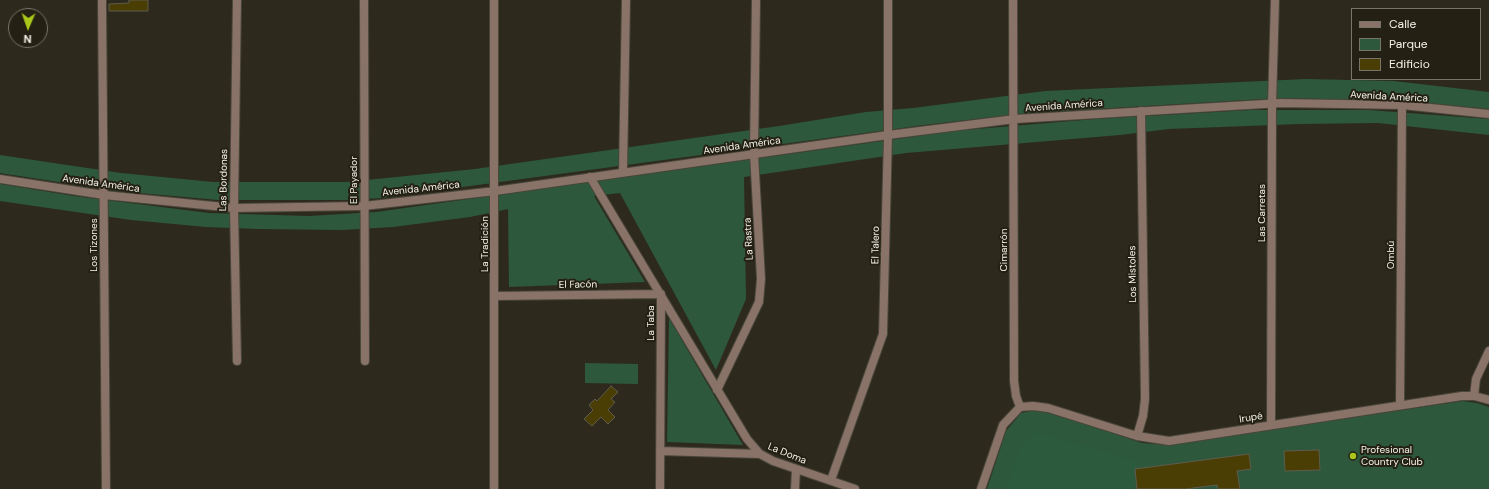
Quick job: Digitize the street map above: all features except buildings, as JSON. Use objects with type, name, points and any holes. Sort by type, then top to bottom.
[{"type":"street","name":"Los Tizones","points":[[102,0],[106,489]]},
{"type":"street","name":"Las Bordonas","points":[[237,0],[234,208],[237,361]]},
{"type":"street","name":"El Payador","points":[[364,0],[365,361]]},
{"type":"street","name":"La Tradición","points":[[494,0],[494,489]]},
{"type":"street","points":[[623,172],[626,0]]},
{"type":"street","name":"La Rastra","points":[[717,390],[759,302],[761,279],[754,154],[756,0]]},
{"type":"street","name":"El Talero","points":[[831,480],[883,334],[888,135],[888,0]]},
{"type":"street","name":"Cimarrón","points":[[1013,0],[1014,382],[1020,408]]},
{"type":"street","name":"Las Carretas","points":[[1271,425],[1272,104],[1275,0]]},
{"type":"street","name":"Avenida América","points":[[0,179],[104,195],[234,208],[364,206],[495,191],[888,135],[1014,119],[1272,104],[1402,106],[1489,114]]},
{"type":"street","name":"Ombú","points":[[1400,405],[1402,106]]},
{"type":"street","name":"Los Mistoles","points":[[1137,436],[1143,416],[1145,399],[1141,111]]},
{"type":"street","name":"La Taba","points":[[590,177],[662,294],[660,489]]},
{"type":"street","points":[[662,294],[746,438],[760,454]]},
{"type":"street","name":"El Facón","points":[[495,296],[662,294]]},
{"type":"street","points":[[1474,396],[1476,379],[1489,351]]},
{"type":"street","name":"Irupé","points":[[1020,408],[1033,406],[1048,408],[1137,436],[1155,440],[1182,440],[1400,405],[1474,396],[1489,400]]},
{"type":"street","points":[[981,489],[1003,426],[1020,408]]},
{"type":"street","name":"La Doma","points":[[660,450],[760,454],[796,470],[831,480],[855,489]]},
{"type":"street","points":[[795,489],[796,470]]},
{"type":"green space","points":[[1306,79],[1394,81],[1489,92],[1489,109],[1406,101],[1281,98],[1028,113],[924,125],[381,198],[351,200],[218,200],[117,191],[0,173],[0,155],[121,173],[213,182],[347,182],[475,169],[779,126],[866,112],[913,108],[1045,91]]},
{"type":"green space","points":[[1250,110],[1369,110],[1489,119],[1489,135],[1378,123],[1299,124],[1169,129],[1120,135],[906,153],[744,177],[746,299],[716,370],[620,193],[594,196],[645,282],[509,287],[508,209],[470,217],[393,227],[342,230],[258,229],[206,227],[131,220],[0,201],[0,184],[74,196],[209,213],[309,216],[376,212],[953,131],[1095,119]]},
{"type":"green space","points":[[669,318],[743,445],[667,442]]},
{"type":"green space","points":[[585,363],[638,364],[638,384],[585,383]]},
{"type":"green space","name":"Profesional Country Club","points":[[1463,401],[1489,407],[1489,489],[987,489],[1006,431],[1021,413],[1035,410],[1051,412],[1142,443],[1167,445]]},
{"type":"green space","points":[[1035,432],[1140,462],[1135,469],[1133,489],[1007,489],[1019,449]]},
{"type":"place","name":"Profesional Country Club","points":[[1353,456]]}]
